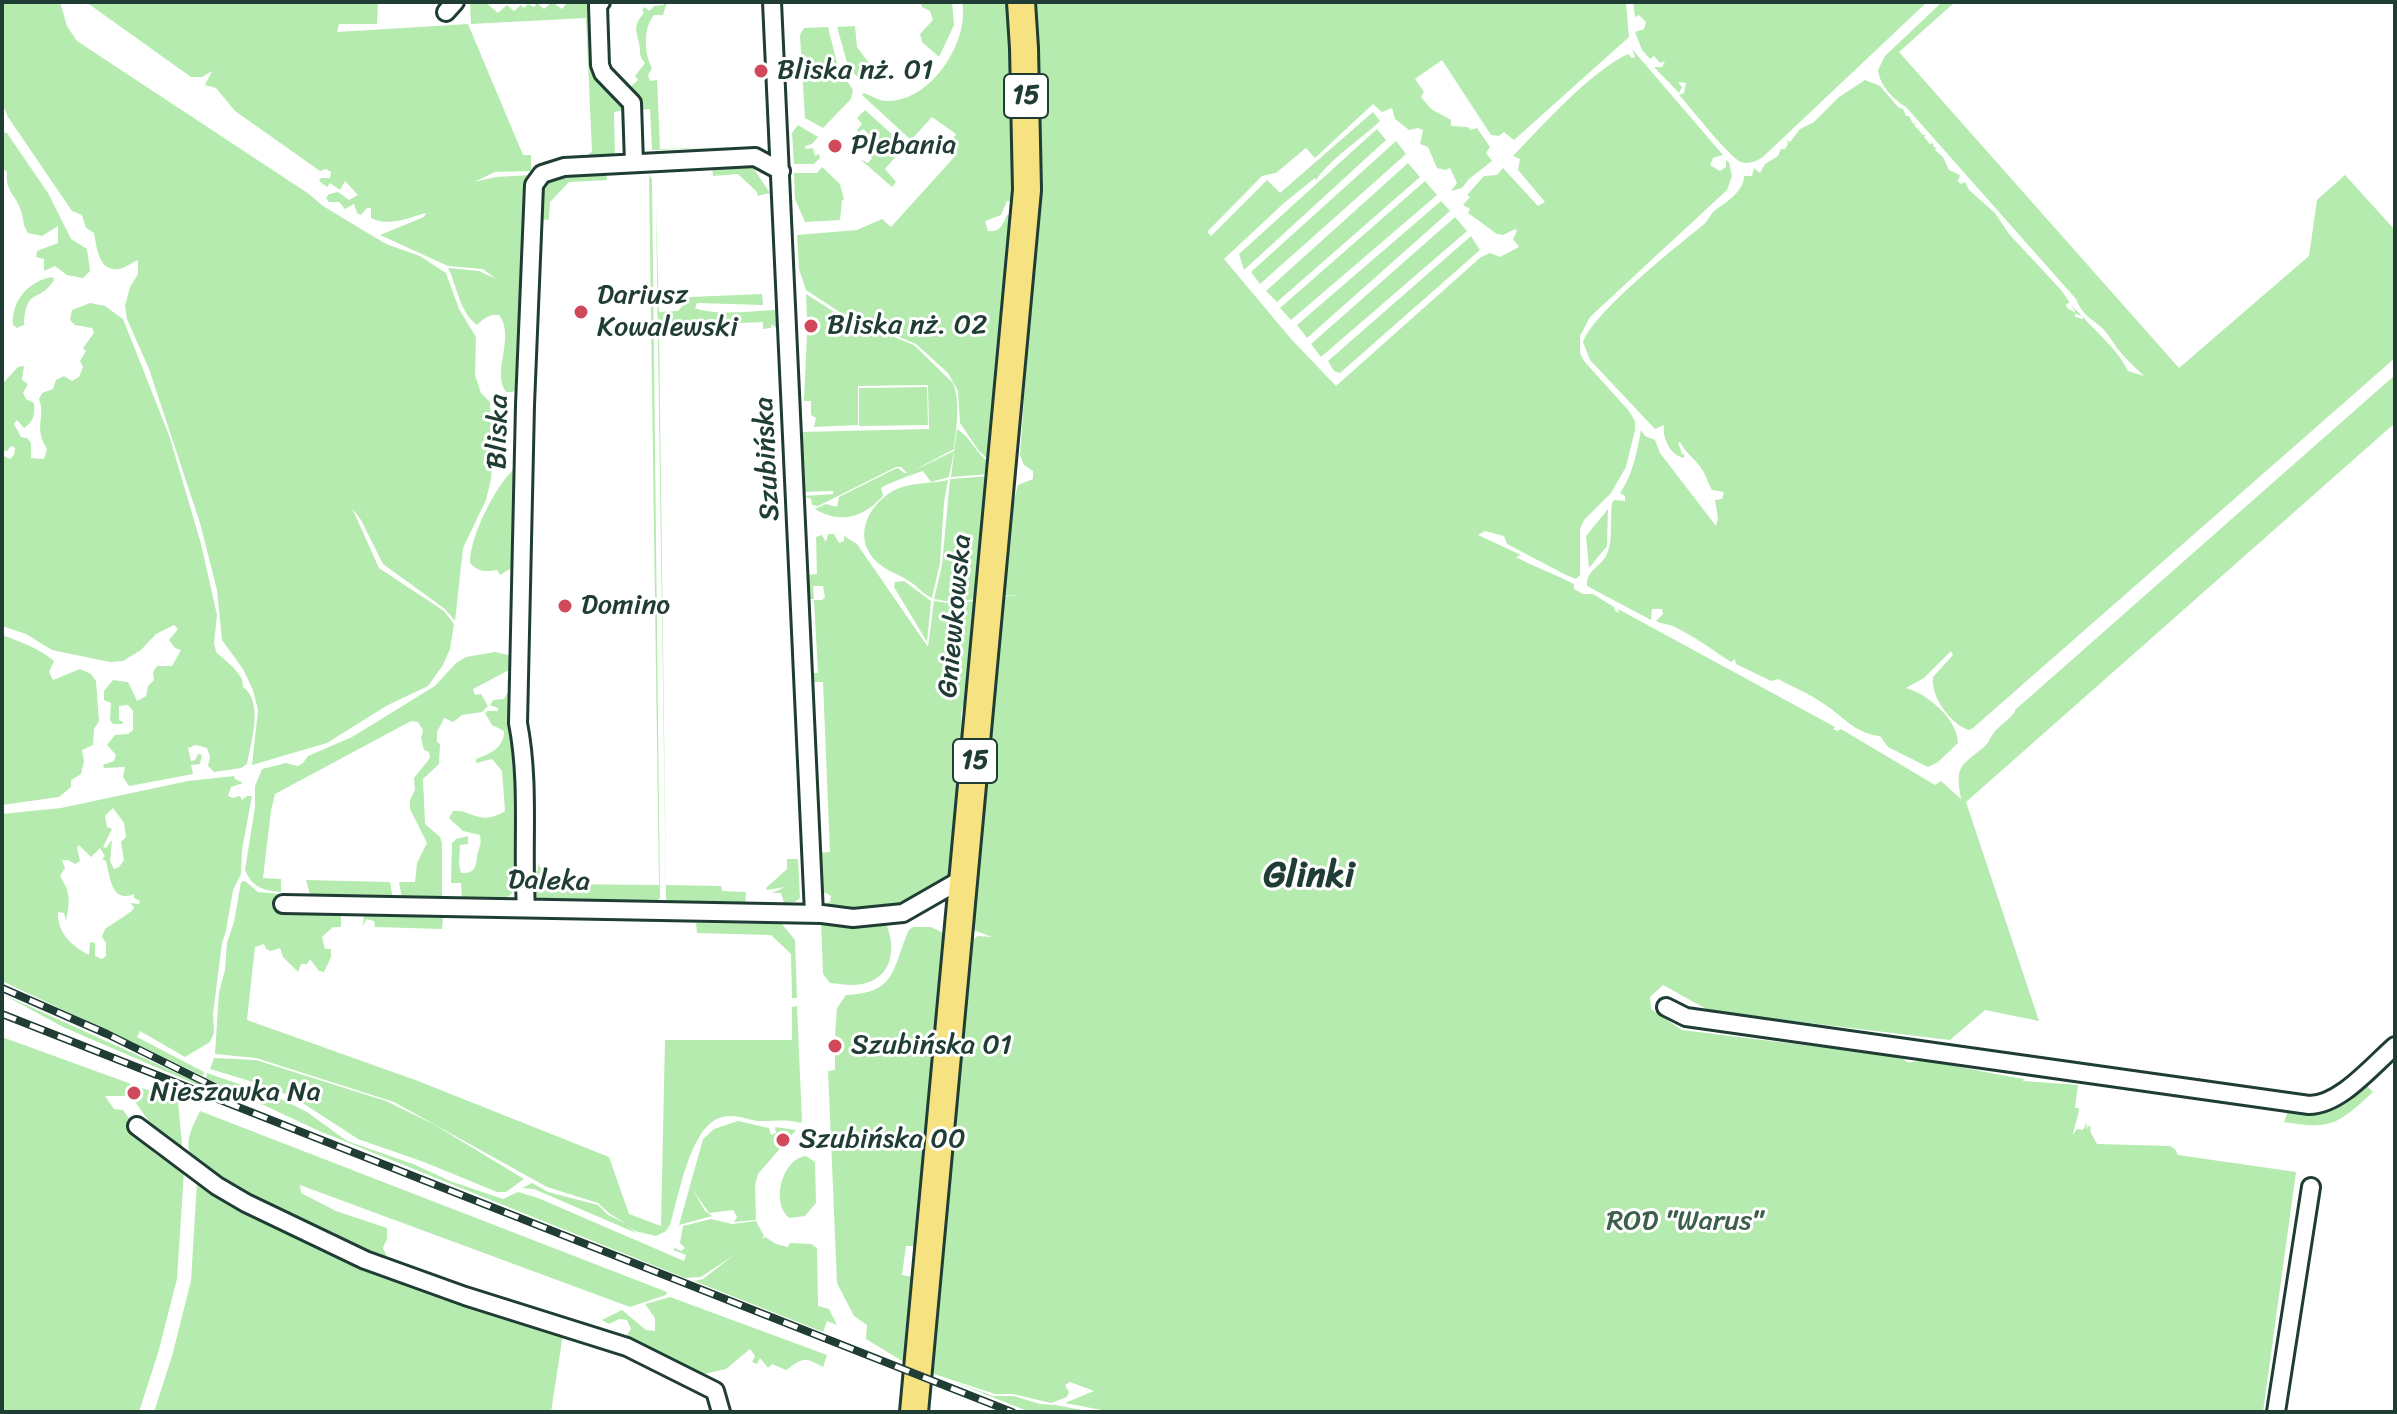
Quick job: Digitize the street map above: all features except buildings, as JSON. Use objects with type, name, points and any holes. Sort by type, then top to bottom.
[{"type":"main road","name":"Gniewkowska","points":[[914,1412],[1027,190],[1021,2]]},
{"type":"street","points":[[601,2],[598,6],[600,65],[605,75],[632,103],[634,163]]},
{"type":"street","name":"Szubińska","points":[[772,2],[814,914]]},
{"type":"street","points":[[779,131],[755,157],[781,171]]},
{"type":"street","name":"Bliska","points":[[526,908],[523,868],[524,755],[518,723],[533,189],[539,177],[552,169],[755,157]]},
{"type":"street","name":"Daleka","points":[[283,904],[814,914],[853,918],[903,913],[964,878]]},
{"type":"street","points":[[1666,1007],[1686,1017],[2309,1105],[2322,1104],[2337,1097],[2395,1046]]},
{"type":"street","points":[[137,1126],[217,1186],[266,1214],[365,1260],[465,1296],[627,1347],[715,1391],[721,1412]]},
{"type":"street","points":[[2276,1412],[2311,1187]]},
{"type":"green space","points":[[2,2],[60,2],[67,26],[77,41],[323,206],[386,244],[420,256],[446,273],[459,309],[476,337],[475,375],[481,393],[490,402],[493,452],[486,500],[463,548],[455,621],[445,609],[383,564],[352,508],[379,568],[444,611],[454,624],[450,649],[428,686],[386,706],[327,743],[252,765],[258,710],[253,690],[243,669],[222,640],[217,590],[200,523],[149,369],[127,319],[125,306],[130,287],[138,274],[138,260],[119,269],[112,269],[103,263],[94,233],[86,228],[82,215],[72,211],[8,117],[2,103]]},
{"type":"green space","points":[[86,2],[378,2],[377,24],[339,24],[337,32],[468,24],[523,155],[531,155],[531,171],[495,172],[474,182],[531,175],[525,195],[520,388],[506,392],[502,384],[505,334],[499,315],[489,316],[477,325],[463,306],[448,268],[479,271],[496,279],[483,269],[448,266],[380,235],[424,217],[426,213],[384,222],[371,218],[371,208],[361,215],[354,204],[345,209],[339,202],[329,202],[326,198],[329,194],[338,192],[349,200],[358,195],[345,181],[340,190],[330,183],[327,187],[319,181],[330,178],[331,172],[326,169],[320,171],[235,111],[216,88],[205,85],[212,71],[202,77],[191,77]]},
{"type":"green space","points":[[470,2],[485,2],[498,13],[507,5],[514,11],[528,4],[534,7],[537,3],[544,9],[552,2],[562,9],[568,2],[591,2],[594,75],[625,105],[626,110],[614,112],[615,158],[589,157],[592,152],[586,18],[471,24]]},
{"type":"green space","points":[[664,2],[670,2],[663,15],[654,15],[650,20],[646,41],[652,68],[648,75],[650,81],[657,80],[660,149],[739,147],[652,150],[650,109],[640,110],[628,89],[638,80],[635,76],[645,63],[636,31],[644,13],[642,10],[645,7],[649,11],[654,6],[664,5]]},
{"type":"green space","points":[[920,2],[952,2],[954,25],[939,57],[922,42],[920,34],[933,20],[930,11]]},
{"type":"green space","points":[[962,2],[1011,2],[1016,202],[1007,201],[1001,215],[985,221],[988,231],[995,231],[1007,215],[1015,214],[991,460],[979,451],[960,423],[958,391],[948,373],[916,344],[841,313],[806,290],[799,269],[797,235],[857,230],[882,219],[891,227],[957,154],[949,146],[956,134],[932,117],[911,140],[862,95],[864,93],[884,101],[903,99],[932,80],[944,66],[960,34]]},
{"type":"green space","name":"ROD \"Warus\"","points":[[1034,2],[1626,2],[1629,37],[1514,140],[1504,132],[1499,136],[1491,135],[1442,60],[1415,79],[1424,92],[1421,97],[1431,109],[1451,120],[1451,126],[1471,130],[1477,128],[1490,147],[1486,153],[1492,161],[1462,188],[1451,191],[1457,183],[1450,168],[1437,168],[1428,147],[1420,144],[1423,130],[1409,130],[1395,119],[1392,108],[1382,112],[1373,104],[1315,158],[1306,148],[1276,173],[1262,176],[1207,232],[1211,236],[1267,180],[1280,193],[1373,112],[1380,121],[1224,259],[1292,340],[1336,386],[1481,257],[1490,253],[1500,257],[1519,247],[1513,239],[1515,229],[1503,235],[1497,234],[1468,213],[1470,209],[1463,205],[1470,197],[1467,195],[1484,176],[1497,175],[1503,168],[1538,206],[1545,202],[1518,170],[1520,159],[1513,156],[1598,73],[1628,54],[1635,57],[1632,49],[1723,155],[1713,158],[1710,165],[1720,171],[1726,167],[1726,160],[1732,176],[1727,190],[1590,317],[1580,336],[1580,353],[1584,361],[1629,411],[1635,421],[1635,430],[1626,467],[1611,493],[1584,520],[1580,529],[1580,575],[1576,579],[1566,575],[1507,544],[1504,536],[1485,531],[1478,535],[1521,555],[1516,557],[1523,561],[1574,584],[1574,589],[1583,594],[1593,594],[1614,607],[1615,611],[1619,613],[1618,609],[1835,727],[1833,729],[1841,729],[1935,785],[1941,781],[1961,799],[1961,768],[1985,746],[2015,710],[2395,375],[2395,423],[1966,802],[2039,1021],[1985,1010],[1950,1040],[1710,1011],[1663,985],[1650,997],[1651,1009],[1682,1030],[1820,1047],[1845,1046],[1907,1062],[1926,1061],[2023,1081],[2078,1085],[2075,1108],[2079,1111],[2073,1135],[2077,1129],[2083,1130],[2087,1122],[2086,1130],[2088,1126],[2091,1127],[2097,1144],[2170,1146],[2178,1155],[2296,1172],[2263,1412],[1112,1412],[1065,1403],[1094,1391],[1070,1382],[1065,1385],[1069,1392],[1067,1397],[1051,1403],[1013,1394],[995,1394],[931,1373],[972,940],[978,936],[992,937],[973,930],[1001,597],[1022,595],[1001,596],[1011,512],[1018,485],[1033,479],[1033,471],[1024,465],[1020,455],[1041,156]]},
{"type":"green space","points":[[1633,2],[1927,2],[1765,155],[1747,163],[1728,151],[1679,95],[1684,93],[1686,83],[1678,82],[1682,87],[1679,93],[1654,67],[1662,67],[1665,61],[1660,63],[1654,56],[1650,59],[1642,50],[1635,32],[1644,29],[1646,22],[1639,15],[1635,17]]},
{"type":"green space","points":[[1942,2],[1955,2],[1899,52],[2179,368],[2309,256],[2317,200],[2345,175],[2395,230],[2395,358],[1973,728],[1969,730],[1955,722],[1943,709],[1935,693],[1933,677],[1953,655],[1951,651],[1924,678],[1906,688],[1923,695],[1940,708],[1957,734],[1958,743],[1928,767],[1888,747],[1880,736],[1856,728],[1807,694],[1778,679],[1771,681],[1736,664],[1735,659],[1731,662],[1682,631],[1656,621],[1663,614],[1662,609],[1652,609],[1651,620],[1587,586],[1591,572],[1609,549],[1612,503],[1614,500],[1625,501],[1625,496],[1620,493],[1631,471],[1641,430],[1645,436],[1655,440],[1660,453],[1716,526],[1715,500],[1722,499],[1724,492],[1712,490],[1703,471],[1680,442],[1680,454],[1684,454],[1684,458],[1671,450],[1664,425],[1655,429],[1590,360],[1583,342],[1590,329],[1619,297],[1733,196],[1741,187],[1744,176],[1752,176],[1754,168],[1760,173],[1765,164],[1785,149],[1787,140],[1790,142],[1800,129],[1814,122],[1839,97],[1865,80],[1880,86],[1913,124],[1917,122],[1914,125],[1926,135],[1924,137],[1930,144],[1933,143],[1934,148],[1937,147],[1935,150],[1943,157],[1949,170],[1960,175],[1958,181],[1961,184],[1965,182],[1969,190],[1995,213],[2009,234],[2062,291],[2070,303],[2066,304],[2067,308],[2076,313],[2071,305],[2082,316],[2074,316],[2083,317],[2114,350],[2128,371],[2144,376],[2104,330],[2083,312],[2076,299],[1881,81],[1878,70],[1885,56]]},
{"type":"green space","points":[[855,26],[857,47],[869,63],[861,68],[858,78],[848,66],[837,27]]},
{"type":"green space","points":[[828,27],[838,67],[853,90],[851,99],[823,128],[805,118],[800,35],[804,28]]},
{"type":"green space","points":[[865,110],[905,146],[885,169],[896,182],[892,187],[860,159],[868,163],[872,158],[866,152],[869,134],[863,129],[857,130],[862,124],[857,118]]},
{"type":"green space","points":[[798,125],[818,137],[805,146],[806,149],[813,148],[815,156],[819,154],[820,158],[814,164],[794,164],[792,133]]},
{"type":"green space","points":[[1377,129],[1386,140],[1244,270],[1239,254]]},
{"type":"green space","points":[[2,132],[7,133],[48,193],[71,239],[87,249],[90,271],[83,278],[67,275],[55,266],[44,271],[44,259],[36,257],[37,251],[58,243],[58,226],[42,236],[28,233],[9,188],[7,172],[2,168]]},
{"type":"green space","points":[[1396,141],[1406,154],[1260,284],[1251,272]]},
{"type":"green space","points":[[1408,163],[1420,177],[1277,302],[1266,291]]},
{"type":"green space","points":[[712,166],[752,166],[770,193],[758,196],[738,174],[713,176]]},
{"type":"green space","points":[[822,167],[840,184],[844,200],[840,220],[805,222],[795,199],[794,173],[817,173]]},
{"type":"green space","points":[[606,172],[607,180],[569,182],[550,202],[549,220],[537,219],[538,192],[549,175]]},
{"type":"green space","points":[[649,174],[652,180],[660,898],[655,904],[538,901],[533,889],[538,880],[534,873],[538,865],[556,884],[659,885]]},
{"type":"green space","points":[[1425,181],[1437,195],[1291,320],[1280,308]]},
{"type":"green space","points":[[1441,201],[1450,211],[1307,338],[1297,325]]},
{"type":"green space","points":[[656,204],[659,312],[678,311],[690,297],[762,294],[763,305],[697,303],[695,308],[724,312],[776,310],[776,328],[772,324],[771,328],[763,329],[763,322],[659,327],[666,885],[721,886],[722,891],[746,892],[745,906],[668,904],[666,898]]},
{"type":"green space","points":[[1455,217],[1467,231],[1321,357],[1311,344]]},
{"type":"green space","points":[[1471,236],[1480,250],[1340,373],[1334,371],[1328,361]]},
{"type":"green space","points":[[53,277],[54,280],[43,292],[30,300],[24,325],[17,328],[13,325],[15,308],[23,293],[36,282]]},
{"type":"green space","points":[[806,294],[839,315],[914,345],[953,383],[957,407],[954,449],[911,472],[954,451],[949,477],[931,482],[923,471],[895,481],[881,488],[883,496],[875,503],[851,516],[833,516],[815,509],[826,504],[837,507],[839,497],[895,469],[907,473],[901,467],[896,467],[818,506],[812,505],[811,499],[804,496],[833,494],[833,491],[803,492],[800,432],[929,429],[928,385],[858,386],[858,425],[814,427],[816,418],[811,415],[811,401],[804,401],[807,334],[813,333],[812,318],[807,318]]},
{"type":"green space","points":[[90,303],[105,306],[123,319],[170,438],[201,544],[217,615],[216,652],[234,668],[253,702],[253,734],[247,764],[241,768],[214,772],[208,766],[210,757],[207,748],[196,745],[188,748],[191,761],[198,754],[202,755],[200,764],[191,765],[193,774],[129,786],[123,777],[125,767],[104,768],[103,765],[114,761],[116,755],[107,745],[115,735],[128,734],[133,730],[133,711],[128,705],[119,706],[119,720],[123,724],[113,724],[110,720],[111,703],[104,700],[104,691],[113,680],[128,682],[137,701],[146,696],[157,666],[172,666],[181,650],[169,640],[178,629],[174,625],[156,634],[141,650],[123,661],[110,662],[52,650],[26,634],[2,626],[2,455],[10,459],[15,448],[11,446],[7,451],[2,451],[2,384],[18,367],[24,366],[22,380],[28,384],[23,393],[26,399],[34,403],[34,414],[24,428],[17,420],[14,424],[21,437],[31,443],[31,458],[44,459],[47,449],[40,429],[39,399],[42,393],[53,389],[56,380],[64,376],[72,381],[79,377],[83,367],[80,361],[86,351],[83,348],[94,333],[92,328],[75,325],[70,320],[72,310]]},
{"type":"green space","points":[[927,387],[928,425],[859,426],[859,388]]},
{"type":"green space","points":[[957,429],[990,463],[990,474],[951,477]]},
{"type":"green space","points":[[517,469],[513,567],[500,575],[497,570],[482,571],[473,566],[470,563],[471,552],[485,513],[499,487]]},
{"type":"green space","points":[[990,476],[979,598],[956,603],[934,599],[942,565],[950,479]]},
{"type":"green space","points":[[948,480],[940,563],[932,598],[879,564],[866,545],[865,525],[875,506],[893,491]]},
{"type":"green space","points":[[1608,509],[1607,546],[1589,568],[1586,536]]},
{"type":"green space","points":[[828,534],[834,534],[839,543],[844,541],[844,536],[857,544],[928,647],[934,601],[956,604],[978,600],[969,684],[961,714],[963,745],[951,876],[947,881],[934,884],[919,897],[918,891],[917,898],[871,913],[835,910],[825,904],[830,902],[831,896],[820,894],[818,853],[830,852],[823,682],[811,682],[811,673],[818,673],[814,600],[825,597],[823,586],[813,586],[814,599],[809,599],[807,575],[817,574],[816,537],[822,535],[826,542]]},
{"type":"green space","points":[[904,581],[931,601],[927,642],[894,587],[895,582]]},
{"type":"green space","points":[[2,635],[36,649],[54,661],[49,672],[53,680],[80,669],[91,674],[96,681],[99,721],[94,729],[93,745],[82,750],[84,761],[81,774],[71,780],[71,787],[59,797],[2,805]]},
{"type":"green space","points":[[495,652],[512,656],[514,663],[513,729],[518,755],[517,885],[513,892],[494,902],[462,900],[461,883],[451,883],[452,843],[468,836],[468,844],[460,845],[459,864],[461,873],[466,873],[475,866],[481,838],[480,835],[463,831],[449,818],[453,811],[482,818],[505,811],[502,771],[492,759],[476,763],[476,759],[502,742],[504,731],[492,725],[485,713],[498,711],[490,705],[493,700],[504,699],[513,683],[513,668],[473,689],[475,695],[481,694],[488,706],[482,712],[462,715],[453,722],[444,718],[437,732],[439,764],[423,779],[425,824],[440,837],[442,843],[442,899],[402,899],[399,882],[415,882],[417,863],[427,843],[410,809],[410,800],[415,790],[414,778],[430,758],[421,738],[423,730],[418,722],[411,721],[275,794],[263,878],[281,879],[281,892],[264,889],[251,880],[245,870],[255,807],[255,786],[262,769],[286,763],[298,766],[308,756],[352,737],[435,686],[456,663],[466,657]]},
{"type":"green space","points":[[234,776],[243,783],[231,787],[228,796],[240,796],[242,800],[252,796],[241,874],[233,890],[222,943],[213,1014],[214,1033],[210,1042],[185,1057],[140,1031],[137,1037],[204,1072],[203,1076],[2,981],[2,814],[61,808],[188,781]],"holes":[[[113,808],[124,823],[126,837],[121,842],[124,860],[114,869],[110,861],[112,840],[106,848],[103,847],[112,829],[107,827],[105,816]],[[79,845],[91,857],[100,848],[116,892],[126,896],[134,894],[134,898],[140,901],[139,904],[130,903],[134,907],[132,911],[105,929],[102,937],[106,943],[106,956],[102,959],[95,956],[95,943],[90,942],[89,955],[71,943],[58,920],[58,912],[64,913],[66,921],[69,903],[60,876],[65,868],[62,860],[75,864],[80,861]]]},
{"type":"green space","points":[[787,859],[798,859],[800,898],[784,903],[781,893],[772,893],[785,887],[766,888],[787,869]]},
{"type":"green space","points":[[306,880],[390,882],[393,899],[315,898],[310,894]]},
{"type":"green space","points":[[245,881],[258,892],[280,894],[280,910],[341,914],[341,927],[333,927],[322,937],[325,949],[331,949],[324,972],[319,971],[310,959],[307,964],[301,964],[298,972],[283,957],[280,948],[271,951],[264,944],[255,947],[247,1020],[418,1081],[609,1157],[629,1214],[661,1226],[665,1040],[792,1040],[792,1007],[797,1006],[801,1123],[728,1116],[711,1123],[702,1133],[687,1164],[670,1225],[656,1236],[635,1231],[627,1225],[636,1233],[534,1189],[522,1188],[532,1183],[548,1192],[598,1205],[608,1215],[627,1224],[598,1203],[547,1187],[394,1102],[256,1058],[215,1054],[219,992],[227,943],[241,882]]},
{"type":"green space","points":[[364,915],[443,918],[442,929],[375,927],[374,921],[366,919],[363,927]]},
{"type":"green space","points":[[821,919],[886,924],[891,950],[882,974],[861,984],[830,983],[823,974]]},
{"type":"green space","points":[[696,923],[782,924],[795,940],[797,998],[792,998],[791,954],[771,935],[697,933]]},
{"type":"green space","points":[[913,927],[931,927],[947,935],[916,1246],[906,1246],[902,1275],[913,1277],[904,1362],[866,1339],[867,1325],[854,1316],[837,1283],[828,1071],[835,1070],[835,1055],[840,1054],[839,1037],[835,1036],[837,1008],[846,995],[875,989],[891,976],[909,930]]},
{"type":"green space","points":[[2,994],[201,1084],[63,1027]]},
{"type":"green space","points":[[2,1037],[178,1101],[183,1155],[165,1144],[131,1096],[105,1096],[114,1109],[123,1110],[155,1154],[184,1171],[177,1279],[139,1412],[2,1412]]},
{"type":"green space","points":[[214,1058],[256,1060],[386,1101],[435,1125],[524,1179],[506,1192],[497,1192],[358,1139],[301,1102],[273,1088],[210,1069]]},
{"type":"green space","points":[[207,1073],[279,1098],[307,1112],[347,1141],[503,1199],[518,1192],[538,1198],[684,1261],[686,1255],[673,1250],[685,1248],[680,1243],[683,1226],[711,1219],[732,1224],[756,1221],[764,1236],[762,1239],[765,1237],[788,1247],[790,1243],[811,1244],[817,1248],[818,1306],[829,1309],[837,1325],[827,1321],[823,1332],[694,1281],[703,1279],[734,1255],[701,1277],[685,1278],[319,1131],[206,1078]]},
{"type":"green space","points":[[2365,1084],[2373,1092],[2342,1118],[2313,1125],[2284,1122],[2288,1111],[2328,1109]]},
{"type":"green space","points":[[200,1111],[667,1292],[666,1295],[630,1307],[300,1185],[301,1193],[336,1211],[387,1228],[383,1248],[390,1263],[252,1200],[204,1170],[192,1158],[188,1146]]},
{"type":"green space","points":[[738,1121],[769,1128],[771,1135],[776,1133],[775,1127],[796,1130],[758,1174],[755,1185],[756,1220],[734,1222],[737,1217],[733,1210],[709,1213],[693,1190],[705,1211],[712,1216],[679,1225],[703,1139],[714,1129]]},
{"type":"green space","points":[[806,1156],[815,1162],[816,1203],[805,1216],[790,1218],[781,1203],[782,1183],[791,1165]]},
{"type":"green space","points":[[197,1181],[229,1206],[399,1280],[505,1320],[563,1334],[551,1412],[154,1412],[191,1281]]},
{"type":"green space","points":[[670,1297],[827,1355],[823,1367],[804,1360],[786,1370],[772,1364],[768,1368],[760,1358],[757,1364],[752,1362],[755,1356],[750,1349],[726,1369],[704,1374],[605,1332],[626,1336],[631,1329],[627,1320],[619,1319],[609,1324],[602,1320],[622,1310],[646,1330],[655,1331],[655,1318],[645,1304]]},
{"type":"green space","points":[[949,1380],[993,1396],[1014,1396],[1040,1404],[1092,1412],[1030,1412]]},
{"type":"railway","points":[[2,988],[107,1034],[227,1093]]},
{"type":"railway","points":[[2,1014],[1012,1412]]},
{"type":"place","name":"Bliska nż. 01","points":[[761,71]]},
{"type":"place","name":"Plebania","points":[[835,146]]},
{"type":"place","name":"Dariusz Kowalewski","points":[[581,312]]},
{"type":"place","name":"Bliska nż. 02","points":[[811,326]]},
{"type":"place","name":"Domino","points":[[565,606]]},
{"type":"place","name":"Szubińska 01","points":[[835,1046]]},
{"type":"place","name":"Nieszawka Na","points":[[134,1093]]},
{"type":"place","name":"Szubińska 00","points":[[783,1140]]},
{"type":"district","name":"Glinki","points":[[1309,877]]}]
